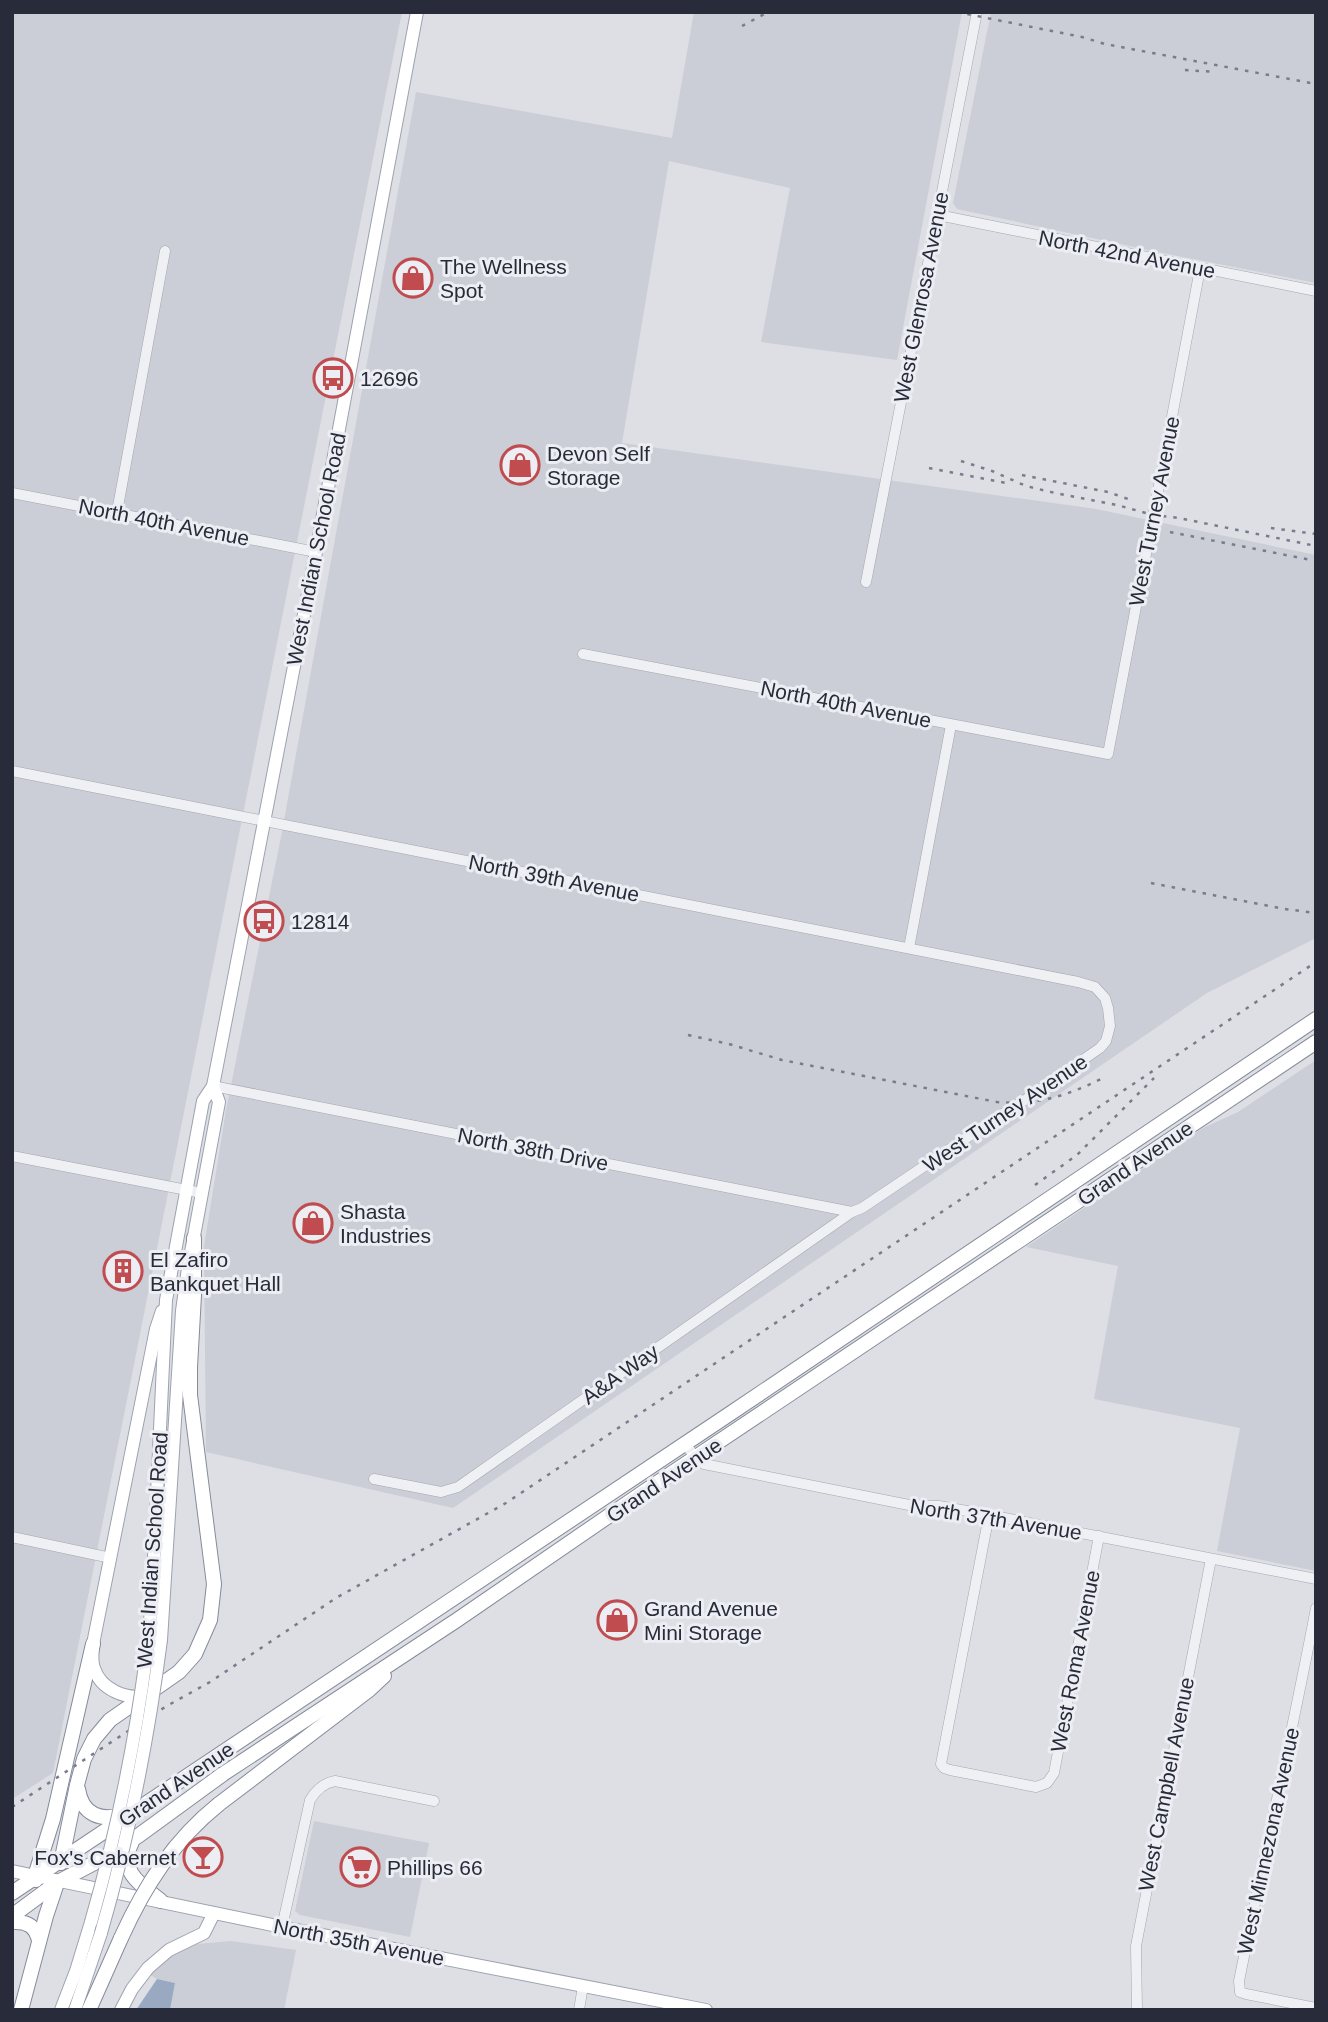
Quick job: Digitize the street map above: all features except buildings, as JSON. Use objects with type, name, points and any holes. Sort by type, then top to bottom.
[{"type":"highway","name":"Grand Avenue","points":[[12,1893],[1316,1019]]},
{"type":"highway","name":"Grand Avenue","points":[[12,1916],[58,1882],[138,1836],[223,1774],[457,1620],[1316,1042]]},
{"type":"highway","points":[[1001,1231],[1011,1247]]},
{"type":"highway","points":[[21,2010],[38,1941],[58,1882],[77,1785],[89,1747],[110,1720],[179,1672],[195,1654],[207,1631],[213,1607],[214,1584],[190,1395],[194,1238]]},
{"type":"highway","points":[[457,1595],[457,1620]]},
{"type":"highway","points":[[46,1916],[35,1876],[53,1819],[93,1644]]},
{"type":"highway","points":[[89,2010],[136,1905],[155,1872],[188,1831],[219,1804],[369,1690],[406,1653]]},
{"type":"highway","points":[[239,1741],[250,1757]]},
{"type":"highway","points":[[77,1785],[84,1807],[92,1814],[113,1818],[139,1808]]},
{"type":"highway","points":[[138,1836],[132,1841],[127,1853],[129,1868],[136,1882],[162,1902]]},
{"type":"highway","points":[[12,1922],[31,1925],[38,1941]]},
{"type":"main road","name":"West Indian School Road","points":[[61,2010],[91,1922],[131,1756],[152,1601],[166,1300],[203,1101],[213,1086],[265,821],[417,12]]},
{"type":"main road","name":"West Indian School Road","points":[[75,2010],[120,1863],[152,1709],[161,1640],[182,1311],[219,1102],[213,1086]]},
{"type":"main road","points":[[150,1694],[142,1697],[126,1696],[106,1686],[93,1666],[93,1644],[156,1329],[166,1300]]},
{"type":"main road","name":"North 35th Avenue","points":[[12,1871],[706,2010]]},
{"type":"main road","points":[[121,2010],[132,1989],[148,1968],[169,1950],[204,1933],[214,1913]]},
{"type":"street","name":"West Glenrosa Avenue","points":[[866,582],[977,12]]},
{"type":"street","name":"North 42nd Avenue","points":[[938,215],[1316,291]]},
{"type":"street","points":[[117,512],[165,251]]},
{"type":"street","name":"West Turney Avenue","points":[[1108,754],[1200,269]]},
{"type":"street","name":"North 40th Avenue","points":[[12,493],[316,552]]},
{"type":"street","name":"North 40th Avenue","points":[[583,654],[1108,754]]},
{"type":"street","points":[[909,948],[951,725]]},
{"type":"street","name":"North 39th Avenue","points":[[12,771],[1095,987]]},
{"type":"street","name":"West Turney Avenue","points":[[852,1212],[862,1208],[1101,1048],[1110,1026],[1105,998],[1095,987]]},
{"type":"street","name":"North 38th Drive","points":[[213,1086],[852,1212]]},
{"type":"street","points":[[12,1156],[202,1193]]},
{"type":"street","name":"A&A Way","points":[[374,1479],[441,1492],[458,1487],[852,1212]]},
{"type":"street","points":[[685,1443],[696,1459]]},
{"type":"street","name":"North 37th Avenue","points":[[696,1459],[704,1464],[909,1505],[939,1506],[989,1515],[1316,1579]]},
{"type":"street","name":"West Roma Avenue","points":[[989,1515],[941,1765],[950,1770],[1036,1787],[1047,1783],[1054,1773],[1099,1536]]},
{"type":"street","points":[[12,1537],[111,1558]]},
{"type":"street","name":"West Campbell Avenue","points":[[1137,2010],[1136,1946],[1210,1559]]},
{"type":"street","name":"West Minnezona Avenue","points":[[1316,1608],[1239,1981],[1240,1992],[1316,2008]]},
{"type":"street","points":[[282,1927],[310,1800],[315,1791],[335,1781],[433,1801]]},
{"type":"street","points":[[579,2010],[583,1986]]},
{"type":"shaded area","points":[[12,12],[402,12],[53,1773],[12,1799]]},
{"type":"shaded area","points":[[694,12],[962,12],[897,360],[761,342],[790,188],[669,161],[622,443],[1096,509],[1316,555],[1316,938],[1207,993],[453,1508],[206,1452],[204,1246],[226,1110],[281,837],[416,92],[672,138]]},
{"type":"shaded area","points":[[991,12],[1316,12],[1316,283],[957,209],[953,203]]},
{"type":"shaded area","points":[[1316,1060],[1316,1571],[1217,1551],[1240,1428],[1094,1399],[1118,1266],[1026,1247],[1203,1128],[1238,1112]]},
{"type":"shaded area","points":[[314,1821],[429,1843],[410,1937],[300,1915],[295,1911]]},
{"type":"shaded area","points":[[231,1941],[296,1950],[284,2010],[170,2010],[175,1983],[157,1979],[149,1974],[175,1954],[197,1944]]},
{"type":"water","points":[[157,1979],[175,1983],[170,2010],[136,2010]]},
{"type":"railway","points":[[742,26],[768,12]]},
{"type":"railway","points":[[957,12],[1105,44],[1316,84]]},
{"type":"railway","points":[[1185,70],[1216,72]]},
{"type":"railway","points":[[961,461],[1026,486],[1055,493],[1316,546]]},
{"type":"railway","points":[[929,468],[1006,483]]},
{"type":"railway","points":[[1022,475],[1108,492],[1131,500]]},
{"type":"railway","points":[[1271,528],[1316,534]]},
{"type":"railway","points":[[1170,532],[1316,561]]},
{"type":"railway","points":[[1151,883],[1316,913]]},
{"type":"railway","points":[[12,1807],[165,1707],[210,1682],[336,1598],[506,1503],[1316,962]]},
{"type":"railway","points":[[688,1035],[782,1060],[997,1102],[1026,1102],[1052,1098],[1103,1078]]},
{"type":"railway","points":[[1035,1185],[1077,1155],[1154,1078]]},
{"type":"place","name":"The Wellness Spot","points":[[413,278]]},
{"type":"place","name":"12696","points":[[333,378]]},
{"type":"place","name":"Devon Self Storage","points":[[520,465]]},
{"type":"place","name":"12814","points":[[264,921]]},
{"type":"place","name":"Shasta Industries","points":[[313,1223]]},
{"type":"place","name":"El Zafiro Bankquet Hall","points":[[123,1271]]},
{"type":"place","name":"Grand Avenue Mini Storage","points":[[617,1620]]},
{"type":"place","name":"Fox's Cabernet","points":[[203,1857]]},
{"type":"place","name":"Phillips 66","points":[[360,1867]]}]
